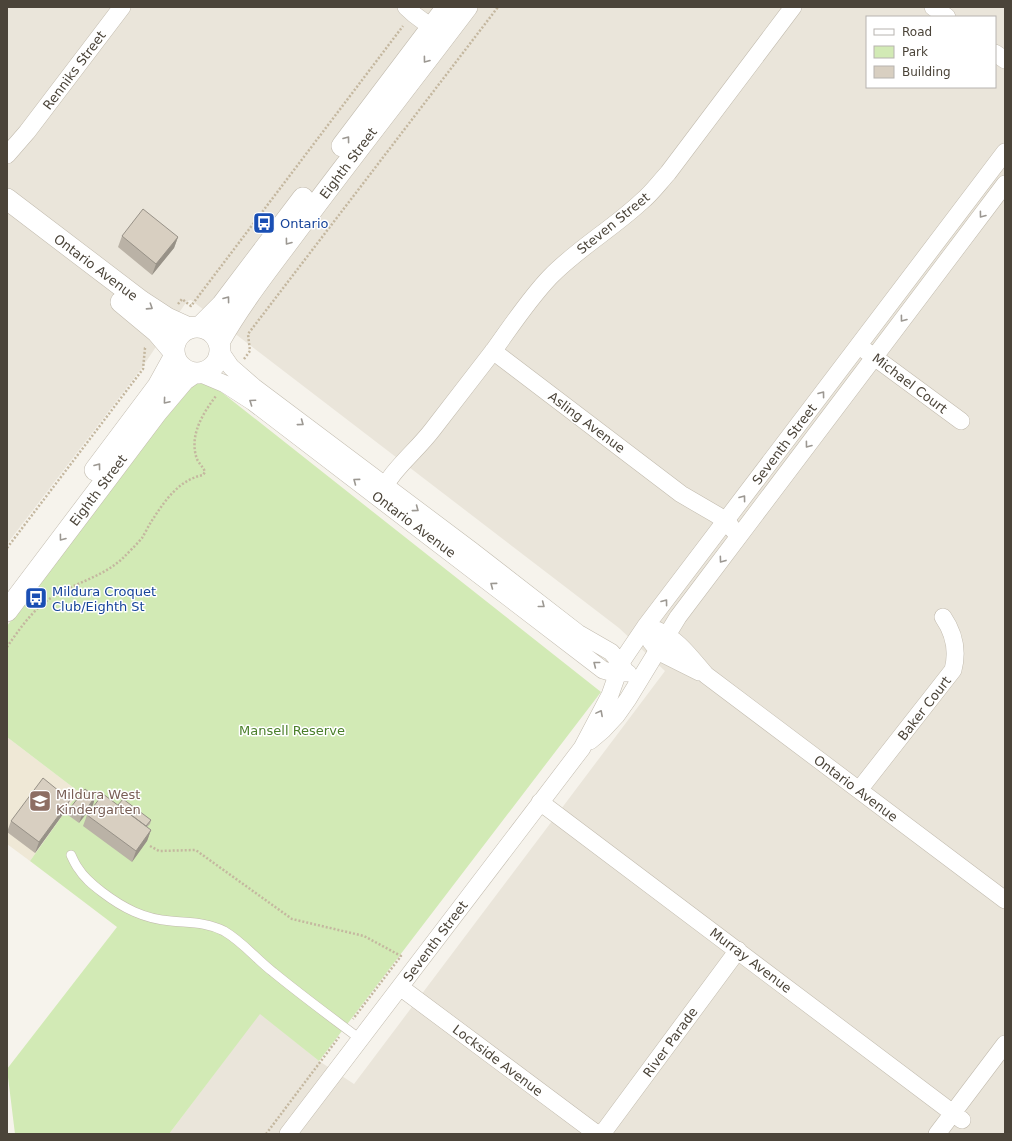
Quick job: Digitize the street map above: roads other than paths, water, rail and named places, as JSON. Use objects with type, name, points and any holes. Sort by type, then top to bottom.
[{"type":"street","name":"Renniks Street","points":[[7,155],[27,132],[122,7]]},
{"type":"street","name":"Eighth Street","points":[[194,328],[222,305],[441,22],[467,7]]},
{"type":"street","name":"Steven Street","points":[[385,492],[407,470],[428,435],[493,351],[532,297],[569,259],[641,203],[653,191],[793,7]]},
{"type":"street","points":[[934,7],[946,16]]},
{"type":"street","points":[[413,9],[441,22]]},
{"type":"street","name":"Eighth Street","points":[[219,346],[231,321],[348,162],[441,22]]},
{"type":"street","points":[[996,54],[1005,60]]},
{"type":"street","name":"Renniks Street","points":[[7,164],[27,132]]},
{"type":"street","name":"Seventh Street","points":[[288,1134],[582,748],[622,670],[629,650],[645,627],[1005,152]]},
{"type":"street","name":"Seventh Street","points":[[582,748],[603,730],[616,716],[678,617],[1005,184]]},
{"type":"street","name":"Ontario Avenue","points":[[7,199],[141,301],[162,325],[174,354]]},
{"type":"street","name":"Ontario Avenue","points":[[7,216],[133,311],[162,325],[194,328]]},
{"type":"street","points":[[194,328],[211,332],[219,346],[216,363],[211,368],[196,373],[187,372],[182,368],[174,354],[174,343],[178,337],[182,332],[194,328]]},
{"type":"street","name":"Michael Court","points":[[859,345],[961,421]]},
{"type":"street","name":"Ontario Avenue","points":[[219,346],[230,378],[253,402],[385,492],[604,670],[610,672],[622,670]]},
{"type":"street","name":"Asling Avenue","points":[[493,351],[681,494],[710,524],[722,526],[725,534],[738,538]]},
{"type":"street","name":"Eighth Street","points":[[7,587],[158,386],[174,354]]},
{"type":"street","name":"Eighth Street","points":[[7,611],[156,412],[184,380],[196,373]]},
{"type":"street","name":"Ontario Avenue","points":[[196,373],[230,378]]},
{"type":"street","name":"Baker Court","points":[[859,790],[953,670],[956,660],[953,637],[950,627],[943,617]]},
{"type":"street","name":"Ontario Avenue","points":[[645,627],[667,634],[677,642],[706,675],[1005,900]]},
{"type":"street","name":"Ontario Avenue","points":[[645,627],[652,643],[658,650],[667,657],[706,675]]},
{"type":"street","points":[[632,692],[622,670],[646,669]]},
{"type":"street","name":"Murray Avenue","points":[[540,802],[738,950],[957,1117]]},
{"type":"street","name":"River Parade","points":[[602,1134],[738,950]]},
{"type":"street","name":"Lockside Avenue","points":[[400,987],[597,1134]]},
{"type":"street","points":[[951,1134],[957,1117],[1005,1044]]},
{"type":"street","points":[[937,1134],[957,1117],[1005,1062]]},
{"type":"lane","points":[[71,855],[78,868],[88,881],[114,901],[134,912],[148,918],[196,923],[215,927],[226,932],[246,947],[271,971],[360,1039]]},
{"type":"place","name":"Ontario","points":[[264,223]]},
{"type":"place","name":"Mildura Croquet Club/Eighth St","points":[[36,598]]},
{"type":"place","name":"Mildura West Kindergarten","points":[[40,801]]},
{"type":"park label","name":"Mansell Reserve","points":[[292,730]]}]
